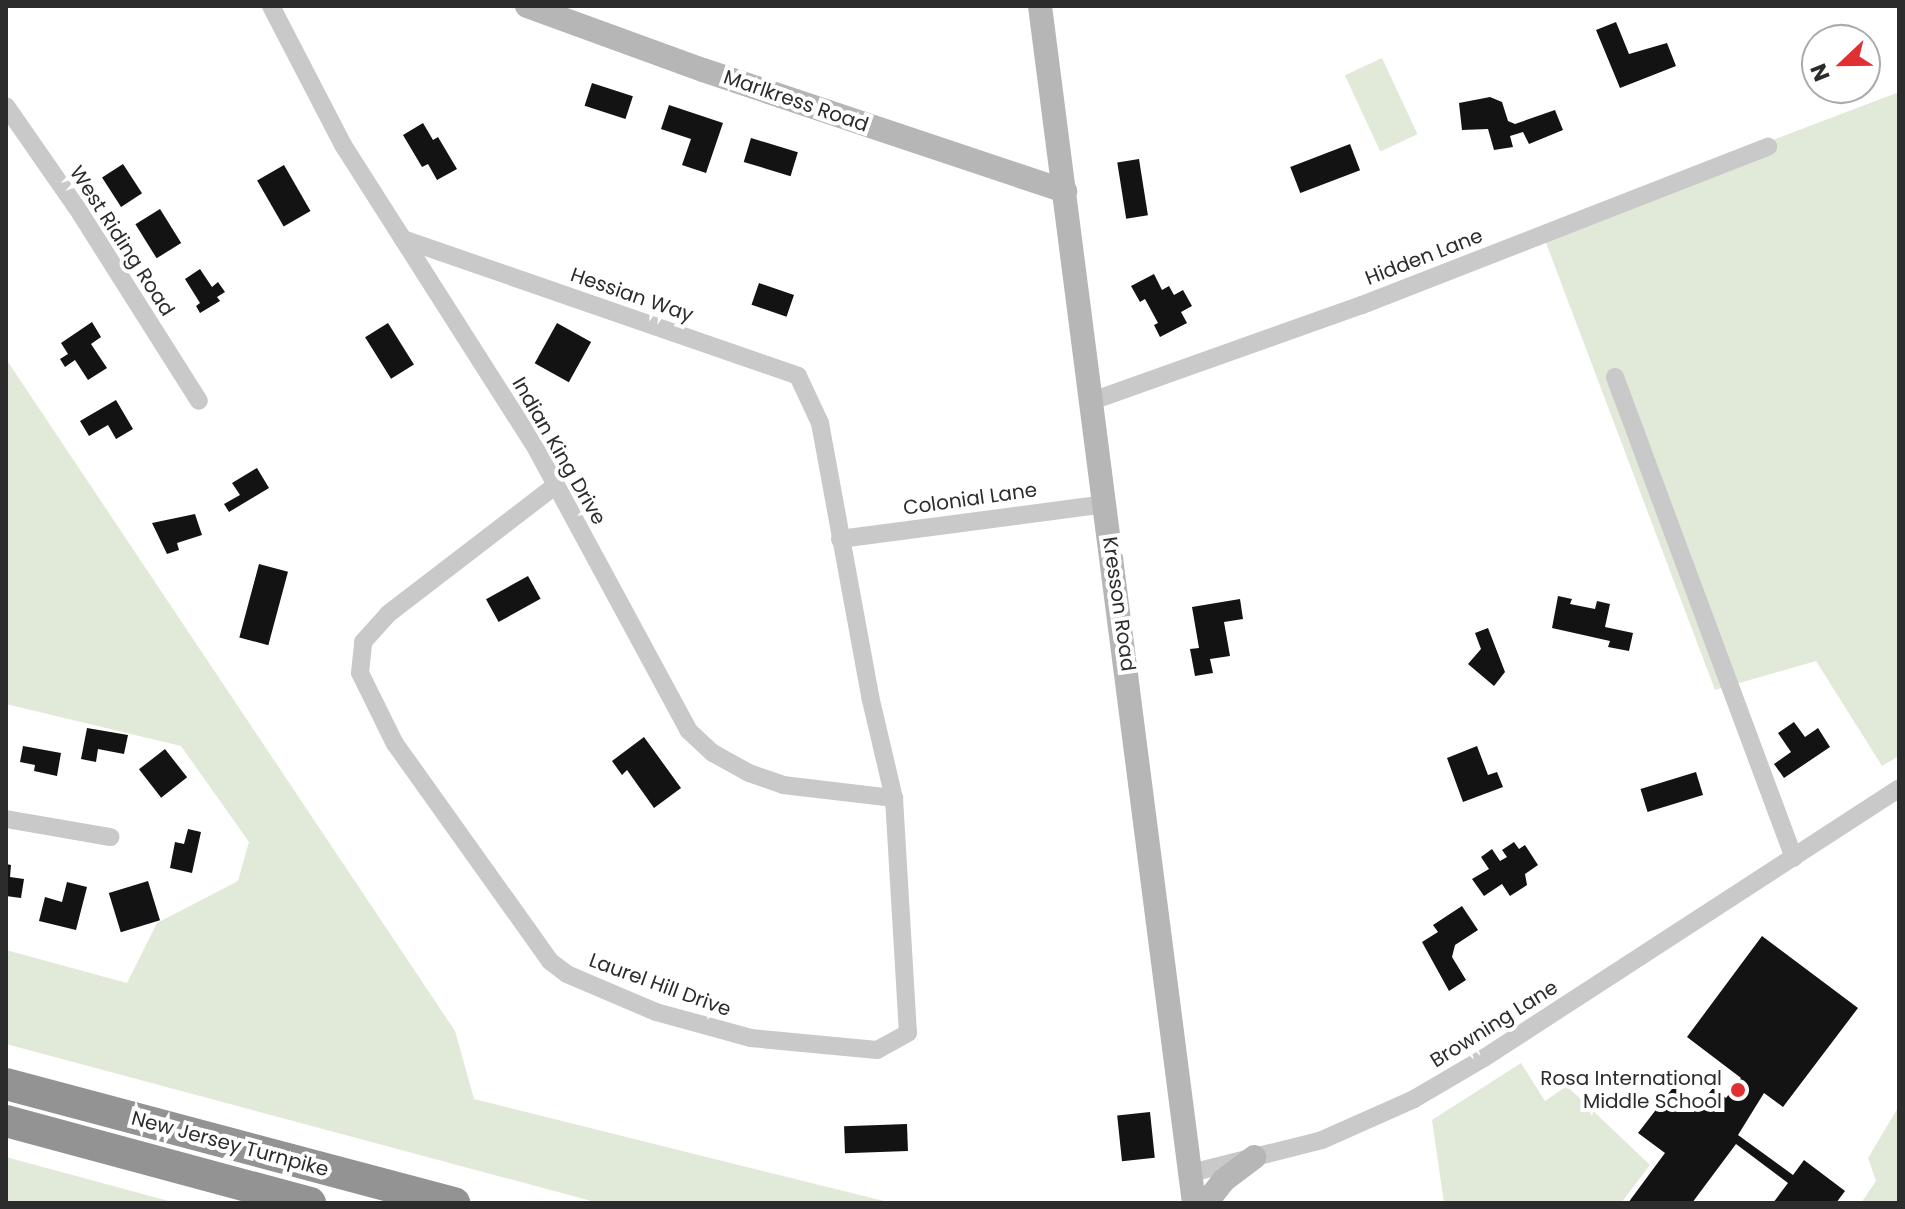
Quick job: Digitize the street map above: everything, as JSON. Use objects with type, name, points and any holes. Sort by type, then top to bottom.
[{"type":"highway","name":"New Jersey Turnpike","points":[[6,1084],[454,1203]]},
{"type":"highway","name":"New Jersey Turnpike","points":[[6,1121],[310,1203]]},
{"type":"street","name":"Indian King Drive","points":[[271,6],[343,145],[556,485],[689,731],[705,748],[749,773],[783,785],[894,798]]},
{"type":"street","name":"Marlkress Road","points":[[527,6],[703,70],[1065,191]]},
{"type":"street","name":"Kresson Road","points":[[1040,6],[1194,1203]]},
{"type":"street","name":"West Riding Road","points":[[6,106],[77,208],[199,401]]},
{"type":"street","name":"Hidden Lane","points":[[1092,401],[1362,305],[1768,147]]},
{"type":"street","name":"Hessian Way","points":[[403,239],[798,376],[820,423]]},
{"type":"street","points":[[1615,377],[1794,858]]},
{"type":"street","name":"Laurel Hill Drive","points":[[556,485],[388,614],[363,642],[360,673],[395,744],[550,961],[567,974],[656,1012],[718,1032],[877,1050],[908,1033],[894,798],[840,539],[820,423]]},
{"type":"street","name":"Colonial Lane","points":[[840,539],[1106,504]]},
{"type":"street","name":"Browning Lane","points":[[1191,1173],[1322,1140],[1414,1099],[1484,1058],[1899,789]]},
{"type":"street","points":[[6,819],[110,837]]},
{"type":"street","points":[[1206,1203],[1224,1180],[1254,1157]]},
{"type":"green space","points":[[1382,58],[1417,134],[1380,151],[1345,75]]},
{"type":"green space","points":[[1899,92],[1899,756],[1882,766],[1816,661],[1715,690],[1543,235],[1723,159],[1867,104],[1881,104],[1881,99]]},
{"type":"green space","points":[[6,359],[455,1031],[474,1099],[892,1203],[599,1203],[6,1044],[6,950],[127,983],[157,923],[238,881],[249,842],[181,746],[6,704]]},
{"type":"green space","points":[[1521,1063],[1545,1101],[1567,1086],[1650,1165],[1621,1203],[1444,1203],[1432,1120]]},
{"type":"green space","points":[[1899,1106],[1899,1203],[1861,1203],[1876,1181],[1868,1158]]},
{"type":"green space","points":[[6,1157],[176,1203],[6,1203]]},
{"type":"building","points":[[1616,22],[1629,54],[1667,43],[1676,66],[1620,88],[1596,30]]},
{"type":"building","points":[[592,83],[633,96],[625,119],[585,106]]},
{"type":"building","points":[[1490,97],[1502,102],[1508,121],[1515,124],[1555,110],[1563,130],[1529,144],[1523,132],[1510,136],[1513,147],[1494,150],[1488,129],[1462,130],[1459,103]]},
{"type":"building","points":[[669,105],[723,123],[706,173],[682,165],[691,139],[661,129]]},
{"type":"building","points":[[423,123],[433,140],[438,137],[457,169],[437,180],[428,164],[422,167],[403,135]]},
{"type":"building","points":[[751,138],[798,152],[791,176],[744,162]]},
{"type":"building","points":[[1350,144],[1360,170],[1300,193],[1290,167]]},
{"type":"building","points":[[1139,159],[1148,215],[1126,219],[1117,162]]},
{"type":"building","points":[[123,164],[142,193],[121,207],[102,178]]},
{"type":"building","points":[[284,165],[310,211],[284,226],[257,180]]},
{"type":"building","points":[[160,209],[181,243],[157,258],[135,224]]},
{"type":"building","points":[[200,269],[212,287],[218,282],[225,292],[217,297],[220,301],[200,313],[196,306],[200,303],[185,279]]},
{"type":"building","points":[[1154,274],[1162,290],[1169,286],[1174,295],[1183,290],[1192,306],[1181,312],[1187,323],[1160,337],[1154,325],[1158,323],[1145,299],[1140,302],[1131,286]]},
{"type":"building","points":[[759,283],[794,295],[786,317],[752,305]]},
{"type":"building","points":[[92,322],[101,337],[91,344],[107,368],[88,380],[75,360],[65,367],[60,359],[68,354],[61,343]]},
{"type":"building","points":[[388,323],[414,365],[391,379],[365,337]]},
{"type":"building","points":[[557,323],[591,342],[569,382],[535,363]]},
{"type":"building","points":[[116,400],[133,429],[116,439],[108,425],[89,436],[80,421]]},
{"type":"building","points":[[257,468],[269,488],[229,512],[224,504],[240,495],[232,483]]},
{"type":"building","points":[[195,514],[202,535],[177,543],[179,550],[167,554],[152,523]]},
{"type":"building","points":[[259,564],[288,572],[268,645],[239,637]]},
{"type":"building","points":[[528,576],[541,599],[499,622],[486,599]]},
{"type":"building","points":[[1558,596],[1572,599],[1570,604],[1595,609],[1597,601],[1610,604],[1605,627],[1633,633],[1629,651],[1608,647],[1610,641],[1552,628]]},
{"type":"building","points":[[1240,599],[1243,619],[1224,622],[1230,656],[1210,659],[1213,673],[1195,676],[1190,649],[1199,648],[1192,607]]},
{"type":"building","points":[[1488,628],[1505,672],[1494,686],[1468,664],[1481,649],[1475,633]]},
{"type":"building","points":[[1794,722],[1805,737],[1818,728],[1830,747],[1784,778],[1774,764],[1791,752],[1778,733]]},
{"type":"building","points":[[87,728],[128,735],[124,754],[98,749],[96,762],[81,759]]},
{"type":"building","points":[[644,737],[681,788],[654,808],[627,770],[622,775],[612,761]]},
{"type":"building","points":[[23,746],[61,753],[57,776],[34,771],[35,765],[20,762]]},
{"type":"building","points":[[1477,746],[1488,775],[1497,772],[1503,787],[1463,802],[1447,758]]},
{"type":"building","points":[[165,749],[187,777],[161,798],[139,769]]},
{"type":"building","points":[[1696,772],[1703,795],[1648,812],[1641,789]]},
{"type":"building","points":[[188,829],[201,832],[192,873],[170,868],[175,842],[184,844]]},
{"type":"building","points":[[1514,842],[1519,849],[1525,845],[1538,865],[1525,874],[1527,885],[1510,896],[1502,884],[1484,896],[1472,879],[1489,869],[1481,857],[1492,849],[1500,861],[1507,857],[1502,850]]},
{"type":"building","points":[[6,864],[11,865],[10,877],[24,879],[21,898],[6,896]]},
{"type":"building","points":[[148,881],[160,920],[121,932],[109,893]]},
{"type":"building","points":[[67,882],[87,887],[76,930],[39,921],[45,897],[62,902]]},
{"type":"building","points":[[1462,906],[1478,930],[1455,945],[1452,957],[1466,980],[1449,991],[1422,942],[1438,932],[1433,925]]},
{"type":"building","name":"Rosa International Middle School","points":[[1762,936],[1858,1008],[1783,1107],[1764,1093],[1738,1135],[1793,1175],[1804,1160],[1845,1191],[1836,1203],[1773,1203],[1788,1183],[1736,1144],[1692,1203],[1628,1203],[1665,1153],[1638,1133],[1675,1085],[1700,1104],[1713,1088],[1726,1098],[1741,1078],[1687,1037]]},
{"type":"building","points":[[1150,1112],[1155,1158],[1122,1161],[1117,1115]]},
{"type":"building","points":[[907,1124],[908,1151],[845,1153],[844,1126]]},
{"type":"place","name":"Rosa International Middle School","points":[[1738,1090]]}]
